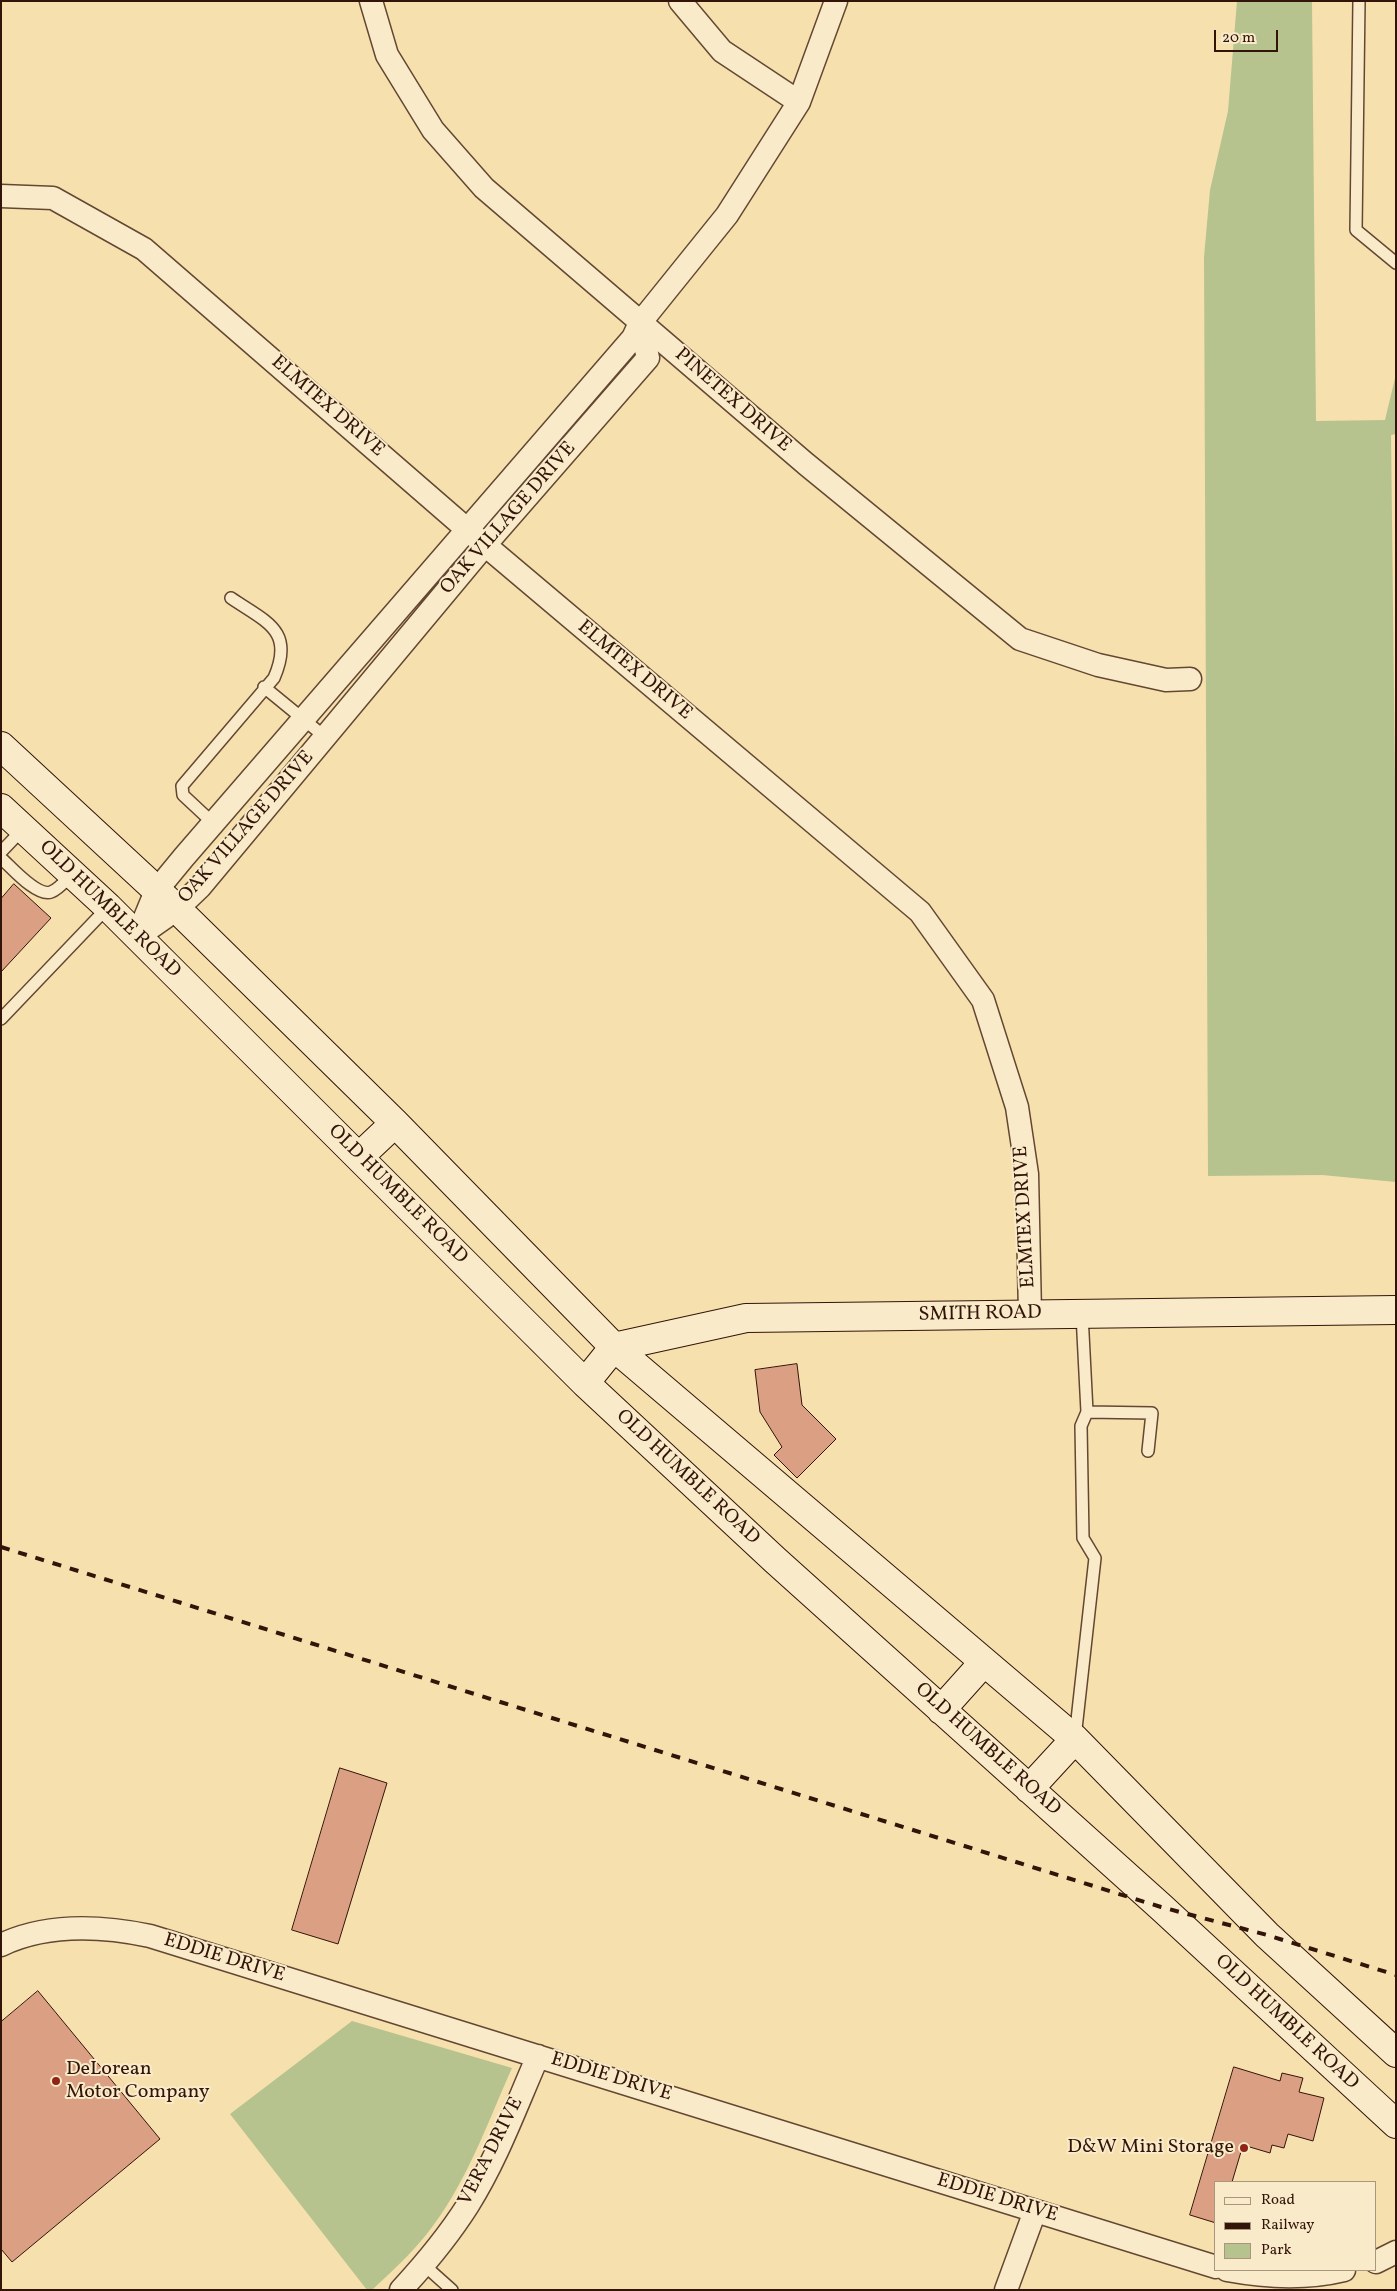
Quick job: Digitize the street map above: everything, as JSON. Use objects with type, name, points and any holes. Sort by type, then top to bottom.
[{"type":"main road","points":[[1,746],[156,892],[177,909],[395,1123],[614,1347],[1075,1739],[1267,1935],[1396,2052]]},
{"type":"main road","name":"OLD HUMBLE ROAD","points":[[1,808],[108,907],[586,1383],[775,1560],[1396,2124]]},
{"type":"main road","points":[[360,1156],[395,1123]]},
{"type":"main road","name":"SMITH ROAD","points":[[614,1347],[746,1318],[1396,1310]]},
{"type":"main road","points":[[586,1383],[614,1347]]},
{"type":"main road","points":[[941,1710],[984,1662]]},
{"type":"main road","points":[[1029,1789],[1075,1739]]},
{"type":"street","name":"PINETEX DRIVE","points":[[371,1],[387,55],[433,130],[484,188],[806,464],[1020,639],[1098,666],[1166,680],[1190,679]]},
{"type":"street","points":[[680,1],[722,51],[799,102]]},
{"type":"street","name":"OAK VILLAGE DRIVE","points":[[137,937],[156,892],[213,823],[632,338],[640,323],[727,215],[799,102],[836,1]]},
{"type":"street","name":"ELMTEX DRIVE","points":[[1,196],[53,198],[144,248],[485,545],[920,912],[983,1000],[1017,1106],[1027,1174],[1030,1314]]},
{"type":"street","name":"OAK VILLAGE DRIVE","points":[[137,937],[177,909],[200,887],[485,545],[648,358],[640,323]]},
{"type":"street","name":"EDDIE DRIVE","points":[[1,1945],[42,1933],[70,1929],[116,1929],[150,1936],[1214,2267]]},
{"type":"street","name":"VERA DRIVE","points":[[401,2290],[424,2265],[468,2206],[490,2165],[538,2056]]},
{"type":"street","points":[[1006,2290],[1035,2211]]},
{"type":"street","points":[[1377,2262],[1396,2252]]},
{"type":"street","points":[[1233,2271],[1254,2275],[1307,2276],[1338,2271]]},
{"type":"lane","points":[[1359,1],[1356,230],[1396,262]]},
{"type":"lane","points":[[213,823],[183,794],[182,786],[274,678],[281,660],[282,645],[274,627],[231,598]]},
{"type":"lane","points":[[264,688],[324,737]]},
{"type":"lane","points":[[1,852],[24,828]]},
{"type":"lane","points":[[1,858],[36,890],[46,893],[53,891],[73,874]]},
{"type":"lane","points":[[1,1019],[108,907]]},
{"type":"lane","points":[[1075,1739],[1095,1558],[1083,1538],[1081,1426],[1087,1412],[1082,1314]]},
{"type":"lane","points":[[1087,1412],[1152,1413],[1148,1451]]},
{"type":"lane","points":[[424,2265],[452,2290]]},
{"type":"green space","points":[[1237,1],[1312,1],[1316,421],[1385,420],[1396,374],[1396,434],[1391,435],[1396,866],[1396,1182],[1322,1175],[1208,1176],[1204,257],[1210,190],[1228,111]]},
{"type":"green space","points":[[352,2021],[512,2068],[464,2176],[452,2197],[420,2242],[372,2290],[367,2290],[230,2114]]},
{"type":"building","points":[[14,884],[51,918],[1,972],[1,899]]},
{"type":"building","points":[[797,1364],[802,1405],[836,1439],[797,1478],[774,1455],[782,1447],[760,1412],[755,1370]]},
{"type":"building","points":[[340,1768],[387,1783],[338,1944],[292,1930]]},
{"type":"building","name":"DeLorean Motor Company","points":[[38,1991],[160,2139],[12,2262],[1,2249],[1,2022]]},
{"type":"building","points":[[1234,2067],[1280,2081],[1282,2073],[1303,2078],[1299,2092],[1324,2098],[1313,2141],[1288,2134],[1284,2148],[1272,2145],[1270,2153],[1243,2145],[1232,2181],[1214,2181],[1214,2222],[1190,2215]]},
{"type":"railway","points":[[1,1547],[1161,1907],[1267,1935],[1396,1975]]},
{"type":"place","name":"DeLorean Motor Company","points":[[56,2081]]},
{"type":"place","name":"D&W Mini Storage","points":[[1244,2148]]}]
